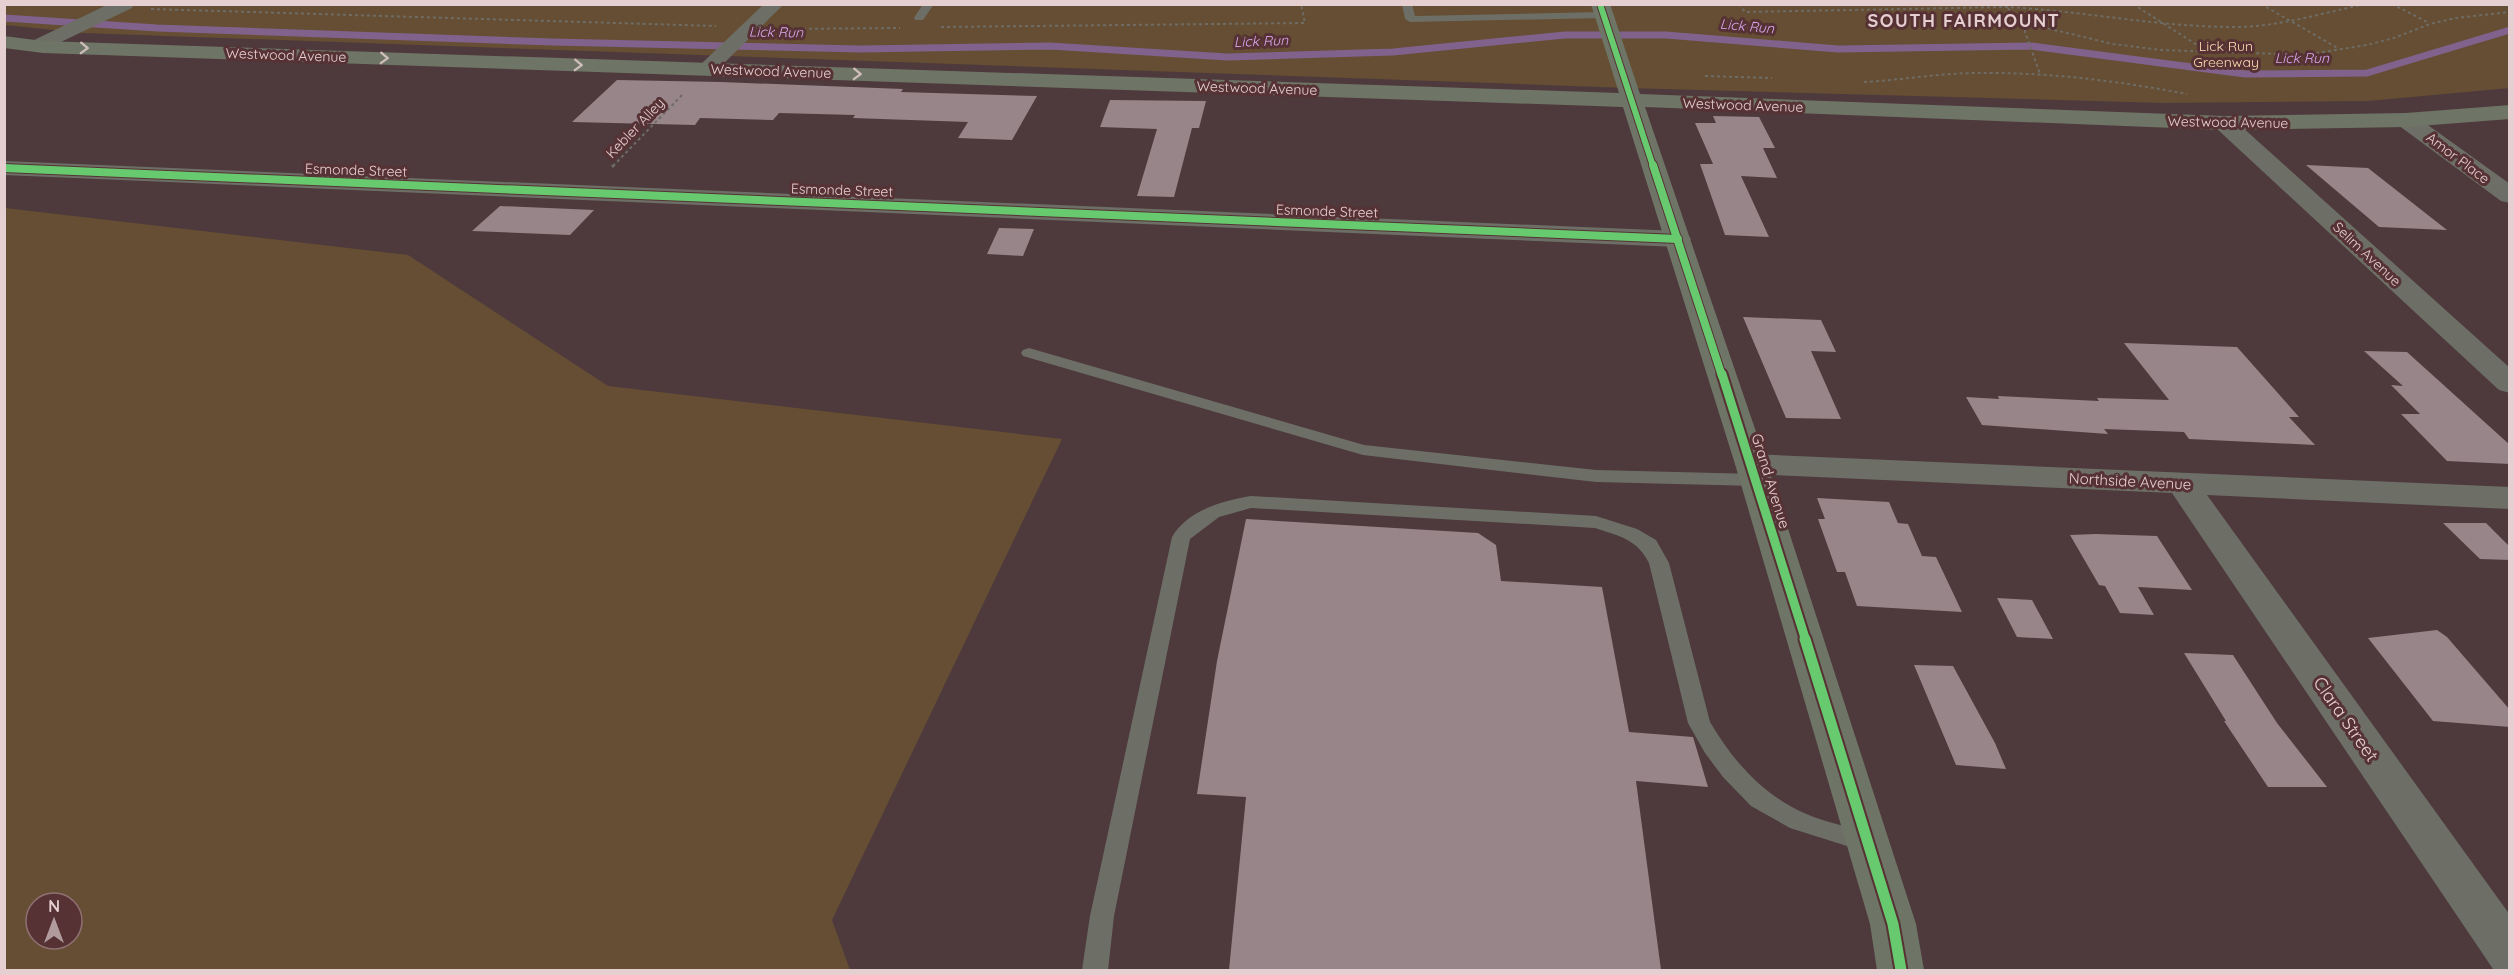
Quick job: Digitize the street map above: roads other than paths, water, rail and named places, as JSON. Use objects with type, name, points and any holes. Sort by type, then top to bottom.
[{"type":"main road","name":"Grand Avenue","points":[[1605,23],[1753,472],[1893,924],[1901,970]]},
{"type":"main road","name":"Westwood Avenue","points":[[4,42],[38,46],[1630,100],[2224,123],[2406,120],[2510,112]]},
{"type":"street","points":[[38,46],[124,4]]},
{"type":"street","points":[[708,69],[724,53],[733,32],[775,4]]},
{"type":"street","name":"Amor Place","points":[[2406,120],[2510,196]]},
{"type":"street","name":"Selim Avenue","points":[[2224,123],[2510,384]]},
{"type":"street","name":"Esmonde Street","points":[[4,168],[1678,239]]},
{"type":"street","name":"Northside Avenue","points":[[1753,472],[2182,483],[2510,498]]},
{"type":"street","name":"Clara Street","points":[[2182,483],[2510,954]]},
{"type":"lane","points":[[919,18],[929,4]]},
{"type":"lane","points":[[1407,4],[1410,19],[1605,23]]},
{"type":"lane","points":[[1029,353],[1363,450],[1596,476],[1753,472]]},
{"type":"lane","points":[[1095,970],[1102,916],[1181,537],[1201,518],[1224,506],[1251,502],[1596,522],[1630,533],[1649,544],[1659,563],[1699,723],[1731,771],[1759,798],[1798,821],[1868,842]]},
{"type":"waterway","name":"Lick Run","points":[[4,18],[157,28],[552,42],[860,49],[1050,46],[1227,57],[1393,52],[1565,35],[1666,35],[1838,49],[2031,46],[2245,74],[2367,73],[2510,30]]},
{"type":"district","name":"SOUTH FAIRMOUNT","points":[[1964,20]]},
{"type":"park label","name":"Lick Run Greenway","points":[[2226,54]]}]
